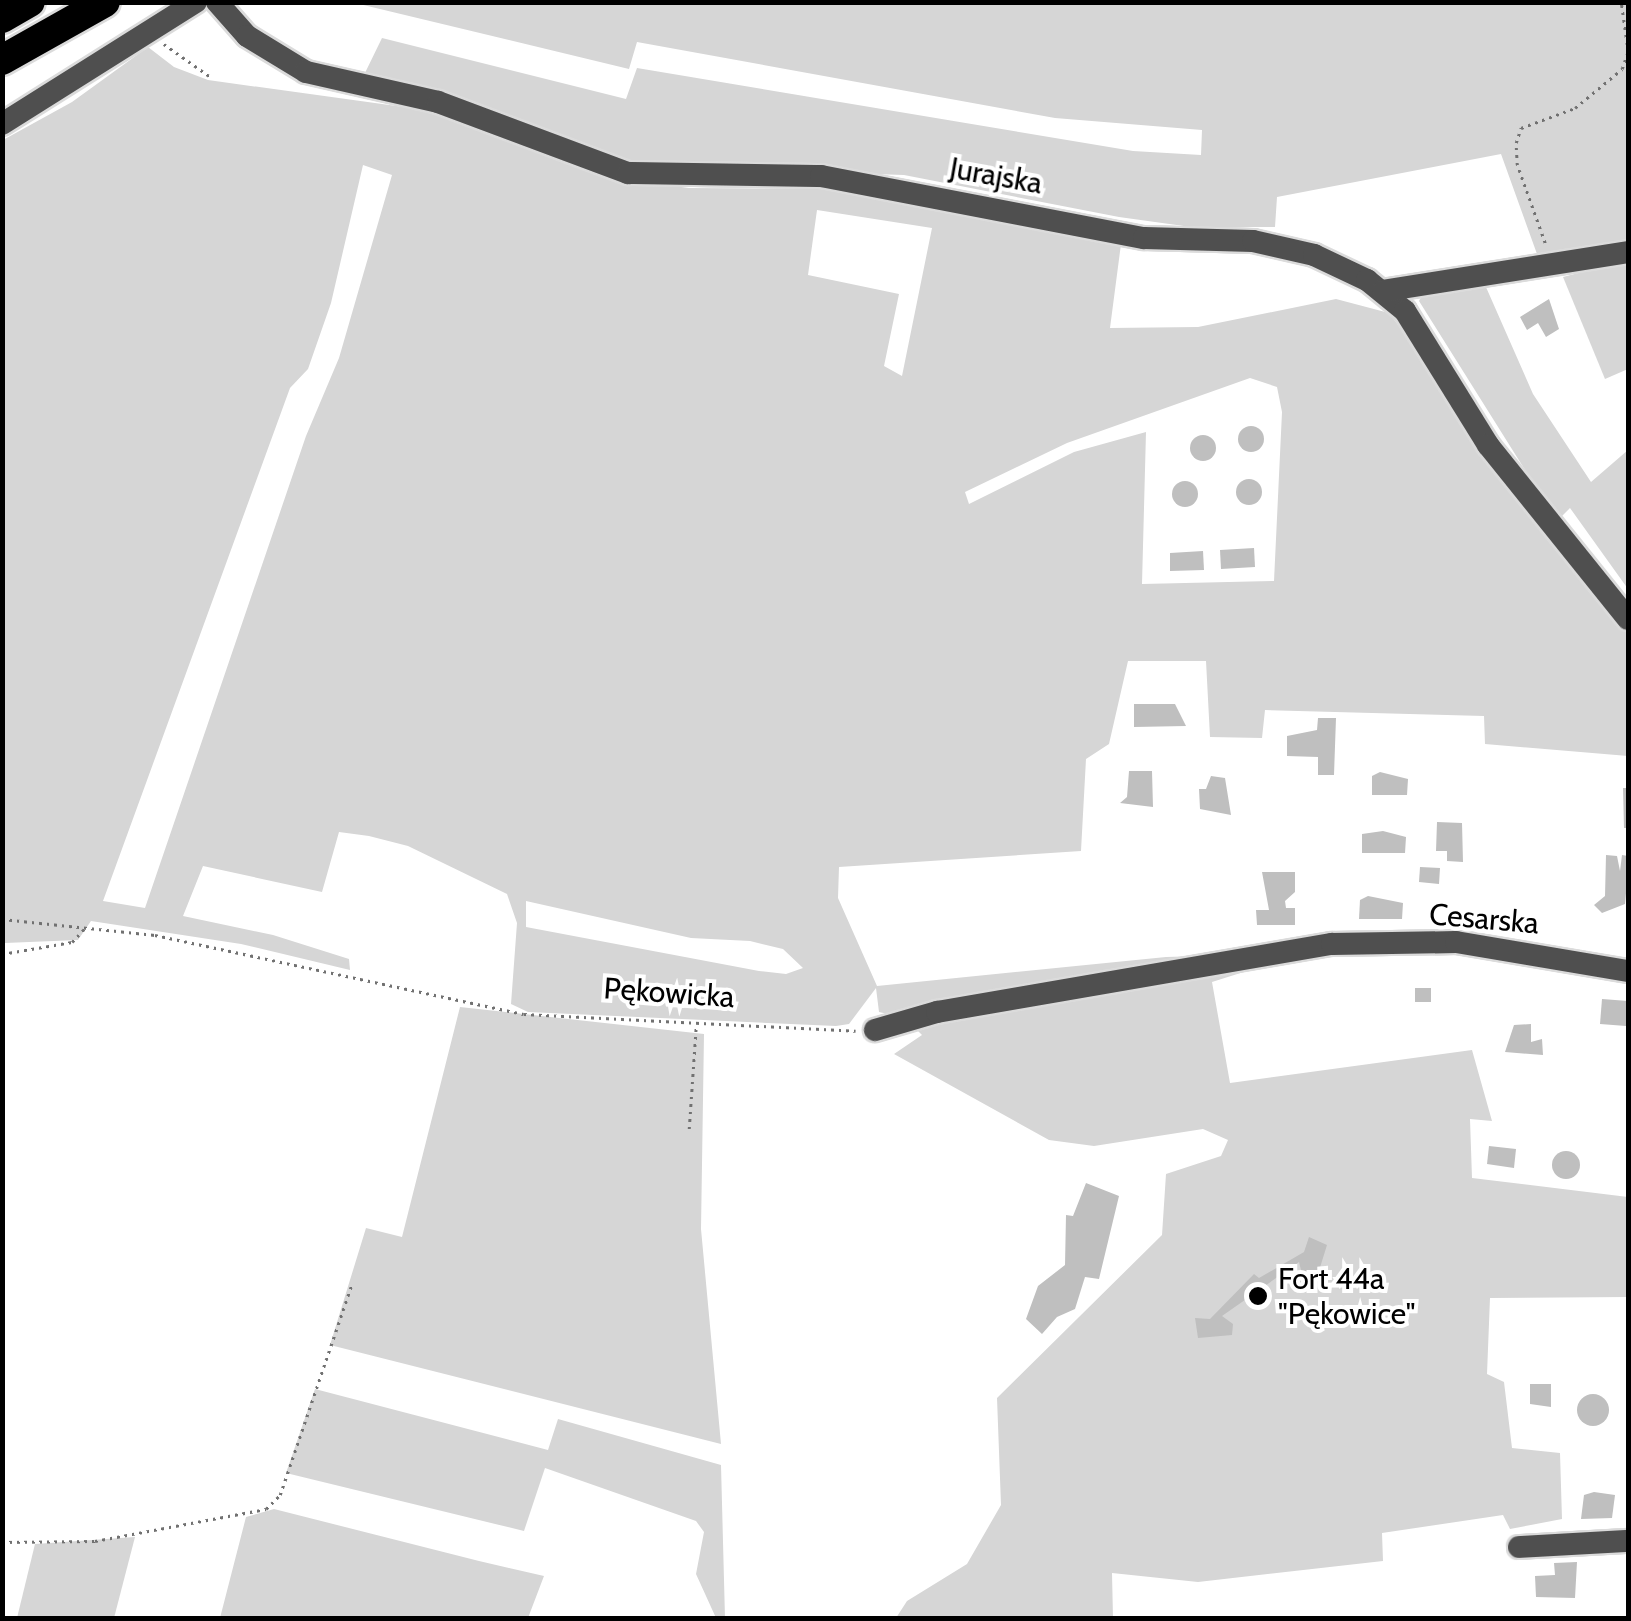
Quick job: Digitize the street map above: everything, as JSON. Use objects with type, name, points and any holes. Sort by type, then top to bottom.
[{"type":"highway","points":[[2,18],[30,2]]},
{"type":"highway","points":[[6,58],[105,2]]},
{"type":"street","points":[[2,124],[154,32],[196,2]]},
{"type":"street","name":"Jurajska","points":[[217,2],[247,36],[306,72],[438,102],[628,173],[821,176],[1144,238],[1293,247],[1383,291],[1425,334],[1488,445],[1628,620]]},
{"type":"street","points":[[1383,291],[1628,252]]},
{"type":"street","name":"Cesarska","points":[[875,1030],[937,1012],[1332,944],[1456,942],[1628,971]]},
{"type":"street","points":[[1520,1547],[1628,1540]]},
{"type":"path","points":[[1552,267],[1516,142],[1522,128],[1575,108],[1622,69],[1628,52],[1621,2]]},
{"type":"path","points":[[154,32],[212,78]]},
{"type":"path","name":"Pękowicka","points":[[2,919],[87,926],[246,952],[508,1012],[696,1025],[875,1030]]},
{"type":"path","points":[[2,954],[72,942],[87,926]]},
{"type":"path","points":[[689,1129],[696,1025]]},
{"type":"path","points":[[2,1542],[94,1541],[266,1509],[280,1495],[352,1284]]},
{"type":"shaded area","points":[[355,3],[1628,3],[1628,247],[1554,260],[1537,254],[1501,154],[1277,197],[1275,227],[1191,227],[1119,217],[904,175],[651,167],[602,155],[428,88],[363,77],[382,38],[626,99],[637,68],[1133,151],[1201,155],[1202,130],[1055,118],[637,42],[629,69]]},
{"type":"shaded area","points":[[148,47],[174,67],[208,80],[447,113],[612,178],[689,188],[843,189],[1121,244],[1110,328],[1198,327],[1336,299],[1389,313],[1628,624],[1628,756],[1485,744],[1484,716],[1265,710],[1262,738],[1210,737],[1206,661],[1128,661],[1109,744],[1086,759],[1081,851],[839,867],[838,898],[877,986],[1166,957],[1303,953],[1212,982],[1230,1083],[1472,1050],[1492,1121],[1470,1119],[1472,1178],[1628,1197],[1628,1297],[1490,1298],[1487,1374],[1504,1382],[1512,1448],[1560,1453],[1562,1519],[1510,1529],[1503,1515],[1382,1533],[1383,1561],[1198,1582],[1112,1573],[1113,1618],[896,1618],[907,1601],[967,1564],[1001,1505],[997,1398],[1162,1235],[1166,1174],[1221,1156],[1228,1140],[1203,1129],[1094,1146],[1049,1140],[894,1054],[922,1035],[905,1018],[879,1012],[876,988],[849,1024],[836,1026],[528,1012],[511,1004],[517,923],[507,894],[408,846],[369,836],[339,832],[322,892],[203,866],[183,916],[273,935],[349,959],[350,970],[241,944],[91,921],[78,940],[5,943],[3,952],[3,140],[72,102]],"holes":[[[363,165],[392,175],[339,358],[306,436],[145,908],[103,901],[290,388],[308,369],[331,303]],[[817,210],[932,228],[902,376],[884,366],[899,294],[808,275]],[[1250,378],[1277,387],[1282,412],[1274,581],[1142,584],[1146,432],[1074,452],[969,504],[965,492],[1067,443]],[[526,901],[691,938],[750,941],[783,949],[803,968],[786,974],[759,971],[526,927]]]},
{"type":"shaded area","points":[[1628,260],[1628,369],[1605,379],[1563,277]]},
{"type":"shaded area","points":[[1482,278],[1533,394],[1591,482],[1628,450],[1628,589],[1570,508],[1557,521],[1419,301],[1425,289]]},
{"type":"shaded area","points":[[460,1007],[704,1034],[701,1229],[721,1444],[330,1345],[366,1228],[402,1237]]},
{"type":"shaded area","points":[[315,1389],[548,1450],[558,1419],[721,1465],[725,1618],[716,1618],[696,1574],[704,1532],[696,1521],[545,1468],[524,1531],[286,1473]]},
{"type":"shaded area","points":[[274,1509],[544,1576],[528,1618],[220,1618],[246,1517]]},
{"type":"shaded area","points":[[135,1537],[114,1618],[17,1618],[35,1544]]},
{"type":"building","points":[[1549,299],[1559,329],[1546,337],[1538,323],[1527,330],[1520,317]]},
{"type":"building","points":[[1251,426],[1260,430],[1264,439],[1260,448],[1251,452],[1242,448],[1238,439],[1242,430]]},
{"type":"building","points":[[1203,435],[1212,439],[1216,448],[1212,457],[1203,461],[1194,457],[1190,448],[1194,439]]},
{"type":"building","points":[[1249,479],[1258,483],[1262,492],[1258,501],[1249,505],[1240,501],[1236,492],[1240,483]]},
{"type":"building","points":[[1185,481],[1194,485],[1198,494],[1194,503],[1185,507],[1176,503],[1172,494],[1176,485]]},
{"type":"building","points":[[1254,548],[1255,567],[1221,569],[1220,550]]},
{"type":"building","points":[[1203,551],[1204,570],[1170,571],[1170,553]]},
{"type":"building","points":[[1134,704],[1175,704],[1186,726],[1134,727]]},
{"type":"building","points":[[1318,718],[1336,718],[1334,775],[1318,775],[1318,757],[1287,756],[1287,736],[1317,730]]},
{"type":"building","points":[[1129,771],[1152,771],[1153,807],[1120,803],[1127,797]]},
{"type":"building","points":[[1380,772],[1408,779],[1407,795],[1372,795],[1372,776]]},
{"type":"building","points":[[1211,776],[1225,778],[1231,815],[1200,809],[1199,789],[1206,789]]},
{"type":"building","points":[[1623,788],[1628,788],[1628,828],[1624,828]]},
{"type":"building","points":[[1437,822],[1462,823],[1463,862],[1447,861],[1447,851],[1436,851]]},
{"type":"building","points":[[1383,831],[1406,837],[1405,853],[1362,853],[1362,834]]},
{"type":"building","points":[[1606,855],[1617,856],[1620,871],[1622,855],[1628,856],[1628,872],[1625,904],[1602,913],[1594,905],[1605,896]]},
{"type":"building","points":[[1420,867],[1440,868],[1439,884],[1419,882]]},
{"type":"building","points":[[1262,872],[1295,872],[1295,892],[1285,901],[1286,908],[1295,908],[1295,925],[1257,925],[1256,910],[1269,910]]},
{"type":"building","points":[[1368,896],[1403,903],[1402,919],[1359,919],[1360,900]]},
{"type":"building","points":[[1415,988],[1431,988],[1431,1002],[1415,1002]]},
{"type":"building","points":[[1602,999],[1628,1001],[1626,1026],[1600,1024]]},
{"type":"building","points":[[1531,1024],[1531,1042],[1542,1039],[1543,1055],[1505,1052],[1514,1025]]},
{"type":"building","points":[[1489,1146],[1516,1149],[1514,1168],[1487,1164]]},
{"type":"building","points":[[1566,1151],[1576,1155],[1580,1165],[1576,1175],[1566,1179],[1556,1175],[1552,1165],[1556,1155]]},
{"type":"building","points":[[1086,1183],[1119,1196],[1099,1279],[1085,1277],[1075,1309],[1057,1317],[1042,1334],[1026,1319],[1038,1286],[1065,1265],[1066,1215],[1073,1216]]},
{"type":"building","points":[[1309,1237],[1327,1245],[1318,1274],[1302,1274],[1299,1262],[1222,1316],[1233,1324],[1232,1335],[1198,1338],[1195,1318],[1210,1319],[1254,1274],[1259,1278],[1304,1252]]},
{"type":"building","points":[[1530,1384],[1551,1384],[1551,1407],[1530,1404]]},
{"type":"building","points":[[1593,1394],[1604,1399],[1609,1410],[1604,1421],[1593,1426],[1582,1421],[1577,1410],[1582,1399]]},
{"type":"building","points":[[1584,1495],[1615,1495],[1612,1518],[1581,1519]]},
{"type":"building","points":[[1577,1562],[1575,1598],[1536,1597],[1535,1576],[1555,1575],[1554,1563]]},
{"type":"place","name":"Fort 44a \"Pękowice\"","points":[[1258,1296]]}]
